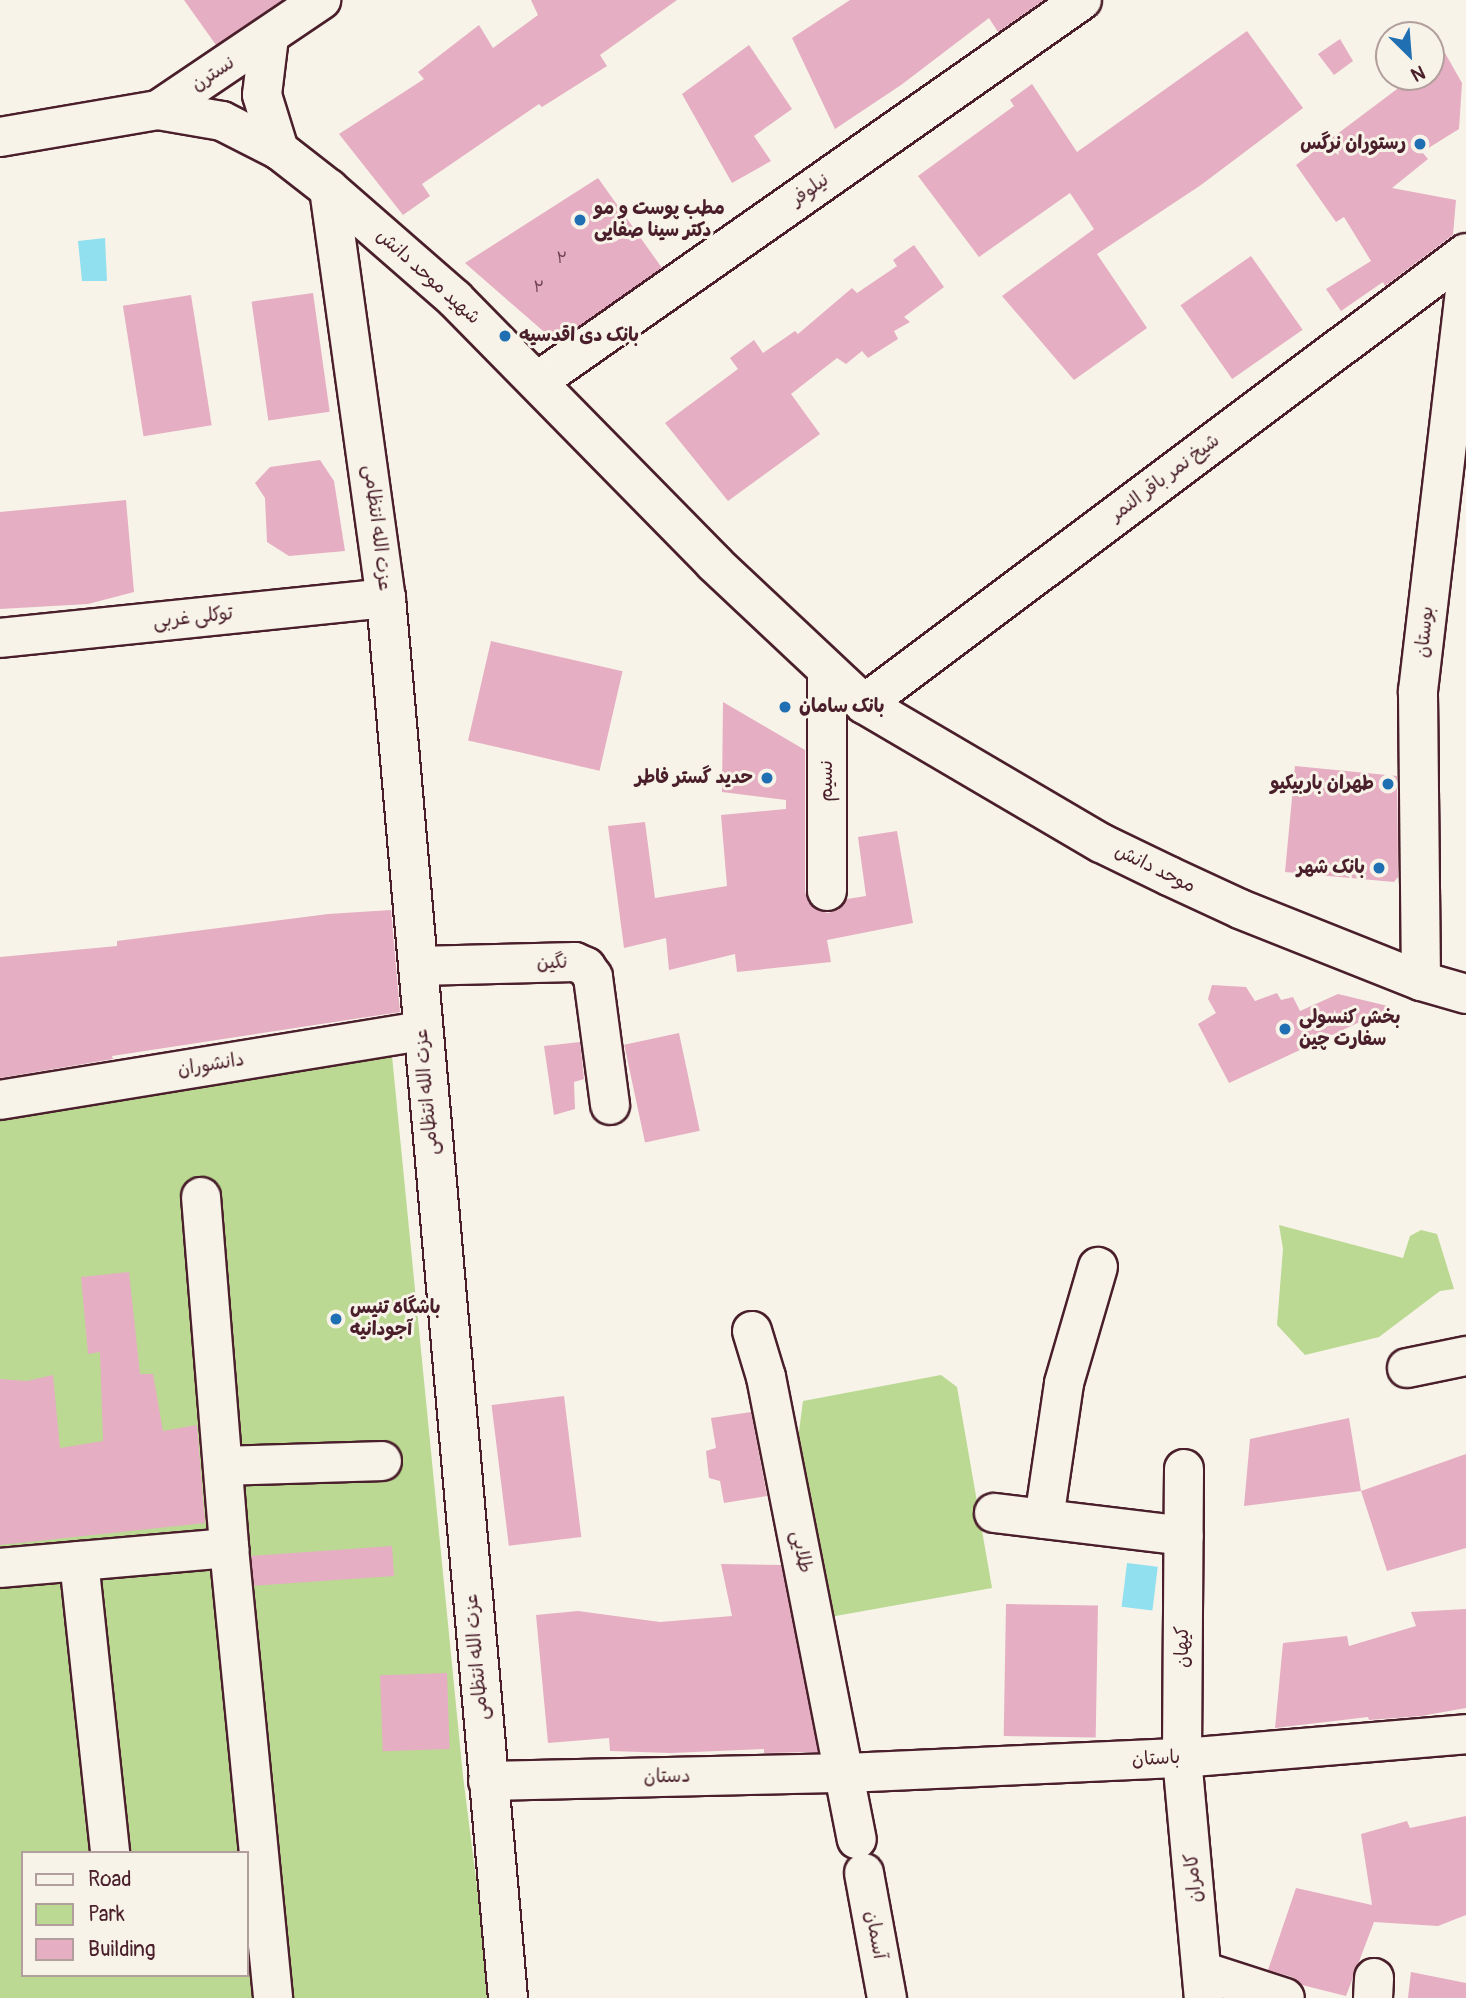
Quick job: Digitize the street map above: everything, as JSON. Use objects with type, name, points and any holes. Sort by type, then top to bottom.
[{"type":"street","name":"نسترن","points":[[158,110],[321,0]]},
{"type":"street","name":"نیلوفر","points":[[538,380],[1082,0]]},
{"type":"street","name":"نسترن","points":[[269,37],[262,95],[279,150]]},
{"type":"street","name":"شهید موحد دانش","points":[[0,137],[158,110],[222,121],[279,150],[329,188],[455,299],[538,380],[715,563],[827,672],[864,704]]},
{"type":"street","name":"عزت الله انتظامی","points":[[329,188],[386,598],[508,1998]]},
{"type":"street","name":"شیخ نمر باقر النمر","points":[[864,704],[1466,253]]},
{"type":"street","name":"بوستان","points":[[1421,981],[1418,691],[1463,329],[1466,285]]},
{"type":"street","name":"توکلی غربی","points":[[0,638],[386,598]]},
{"type":"street","name":"نسیم","points":[[827,672],[827,891]]},
{"type":"street","name":"موحد دانش","points":[[864,704],[1101,843],[1240,909],[1421,981],[1466,994]]},
{"type":"street","name":"نگین","points":[[418,966],[576,961],[586,967],[593,977],[610,1105]]},
{"type":"street","name":"دانشوران","points":[[0,1100],[422,1031]]},
{"type":"street","points":[[201,1197],[229,1548],[273,1998]]},
{"type":"street","points":[[1044,1519],[1064,1382],[1098,1267]]},
{"type":"street","name":"طلایی","points":[[752,1331],[766,1377],[846,1773]]},
{"type":"street","points":[[1407,1368],[1466,1356]]},
{"type":"street","points":[[223,1466],[382,1461]]},
{"type":"street","name":"کیهان","points":[[1182,1758],[1184,1469]]},
{"type":"street","points":[[994,1513],[1184,1536]]},
{"type":"street","points":[[0,1568],[229,1548]]},
{"type":"street","points":[[79,1561],[110,1851]]},
{"type":"street","name":"باستان","points":[[846,1773],[1182,1758],[1466,1734]]},
{"type":"street","name":"کامران","points":[[1182,1758],[1203,1985]]},
{"type":"street","name":"دستان","points":[[488,1781],[846,1773]]},
{"type":"street","name":"آسمان","points":[[846,1773],[887,1998]]},
{"type":"street","points":[[1203,1985],[1285,1998]]},
{"type":"green space","points":[[392,1056],[463,1776],[491,1998],[0,1998],[0,1120]]},
{"type":"green space","points":[[1279,1225],[1403,1258],[1410,1236],[1421,1230],[1437,1234],[1454,1289],[1440,1291],[1379,1337],[1305,1355],[1277,1325],[1283,1249]]},
{"type":"green space","points":[[941,1375],[957,1387],[992,1588],[830,1617],[798,1439],[803,1401]]},
{"type":"water","points":[[105,238],[107,281],[82,281],[78,241]]},
{"type":"water","points":[[1127,1563],[1158,1567],[1152,1610],[1122,1607]]},
{"type":"building","points":[[184,0],[282,0],[216,45]]},
{"type":"building","points":[[531,0],[677,0],[600,55],[607,66],[542,107],[539,104],[422,184],[430,196],[403,215],[339,134],[424,79],[418,72],[479,25],[493,48],[538,15]]},
{"type":"building","points":[[850,0],[1044,0],[998,32],[989,18],[901,85],[835,129],[792,38]]},
{"type":"building","points":[[1247,31],[1303,108],[1201,185],[1097,254],[1147,328],[1074,380],[1002,296],[1094,229],[1070,193],[979,257],[918,176],[1014,106],[1010,100],[1032,84],[1077,152]]},
{"type":"building","points":[[1340,39],[1353,61],[1334,75],[1318,54]]},
{"type":"building","points":[[749,45],[792,109],[754,136],[771,161],[732,183],[682,94]]},
{"type":"building","points":[[1445,53],[1462,83],[1459,129],[1422,152],[1428,159],[1392,188],[1456,200],[1453,235],[1385,286],[1383,282],[1341,311],[1326,289],[1371,261],[1344,217],[1336,222],[1296,165],[1394,91],[1445,91]]},
{"type":"building","name":"مطب پوست و مو دکتر سینا صفایی","points":[[598,178],[662,268],[559,340],[550,337],[465,263]]},
{"type":"building","points":[[914,245],[944,287],[904,317],[910,322],[894,331],[898,339],[868,358],[862,351],[846,364],[837,358],[791,394],[820,434],[728,501],[665,423],[738,369],[730,358],[754,340],[763,353],[795,331],[798,334],[852,288],[857,293],[897,266],[893,260]]},
{"type":"building","points":[[1251,256],[1303,330],[1232,379],[1181,305]]},
{"type":"building","points":[[313,293],[330,412],[268,420],[252,302]]},
{"type":"building","points":[[191,295],[212,425],[143,436],[123,306]]},
{"type":"building","points":[[320,460],[334,481],[345,551],[289,556],[267,542],[265,498],[255,483],[270,467]]},
{"type":"building","points":[[126,500],[134,592],[88,604],[0,609],[0,512]]},
{"type":"building","points":[[491,641],[623,671],[600,771],[468,740]]},
{"type":"building","points":[[723,702],[805,750],[805,891],[808,902],[817,910],[828,913],[838,910],[847,899],[866,896],[858,837],[897,831],[913,923],[827,940],[831,962],[737,972],[735,954],[669,970],[666,938],[624,948],[608,826],[645,822],[655,898],[727,886],[721,815],[786,809],[786,800],[722,792]]},
{"type":"building","points":[[1295,766],[1397,776],[1398,877],[1394,882],[1285,872]]},
{"type":"building","points":[[391,910],[400,1012],[112,1056],[113,1059],[0,1078],[0,957],[117,946],[117,941],[328,914]]},
{"type":"building","points":[[1212,985],[1246,987],[1255,1001],[1277,993],[1281,1000],[1293,997],[1300,1011],[1338,994],[1392,1007],[1229,1083],[1198,1024],[1216,1013],[1208,999]]},
{"type":"building","points":[[679,1033],[700,1131],[645,1142],[624,1045]]},
{"type":"building","points":[[580,1042],[584,1079],[574,1082],[575,1109],[554,1115],[544,1046]]},
{"type":"building","points":[[129,1272],[140,1374],[153,1374],[163,1431],[197,1425],[205,1523],[0,1545],[0,1379],[27,1381],[53,1375],[60,1448],[103,1441],[100,1352],[88,1354],[81,1277]]},
{"type":"building","points":[[564,1396],[581,1537],[509,1546],[492,1405]]},
{"type":"building","points":[[751,1412],[767,1496],[724,1503],[720,1481],[709,1478],[706,1451],[716,1448],[711,1418]]},
{"type":"building","points":[[1349,1418],[1361,1491],[1244,1506],[1250,1439]]},
{"type":"building","points":[[1466,1454],[1466,1548],[1387,1571],[1361,1491]]},
{"type":"building","points":[[392,1546],[394,1576],[253,1586],[251,1556]]},
{"type":"building","points":[[721,1564],[781,1565],[818,1752],[764,1753],[764,1749],[671,1753],[610,1751],[609,1738],[548,1743],[536,1615],[578,1611],[660,1622],[732,1616]]},
{"type":"building","points":[[1006,1604],[1098,1606],[1096,1738],[1004,1736]]},
{"type":"building","points":[[1466,1609],[1466,1708],[1421,1716],[1369,1720],[1368,1717],[1275,1728],[1283,1643],[1347,1636],[1349,1646],[1416,1626],[1411,1612]]},
{"type":"building","points":[[447,1673],[450,1749],[383,1751],[380,1675]]},
{"type":"building","points":[[1466,1816],[1466,1915],[1438,1926],[1374,1922],[1346,1996],[1302,1985],[1292,1977],[1268,1970],[1296,1888],[1372,1905],[1361,1834],[1407,1821],[1410,1828]]},
{"type":"building","points":[[1411,1972],[1466,1983],[1466,1998],[1408,1998]]},
{"type":"place","name":"رستوران نرگس","points":[[1420,144]]},
{"type":"place","name":"مطب پوست و مو دکتر سینا صفایی","points":[[580,220]]},
{"type":"place","name":"بانک دی اقدسیه","points":[[505,336]]},
{"type":"place","name":"بانک سامان","points":[[785,707]]},
{"type":"place","name":"حدید گستر فاطر","points":[[767,778]]},
{"type":"place","name":"طهران باربیکیو","points":[[1388,784]]},
{"type":"place","name":"بانک شهر","points":[[1379,868]]},
{"type":"place","name":"بخش کنسولی سفارت چین","points":[[1285,1029]]},
{"type":"place","name":"باشگاه تنیس آجودانیه","points":[[336,1319]]}]
